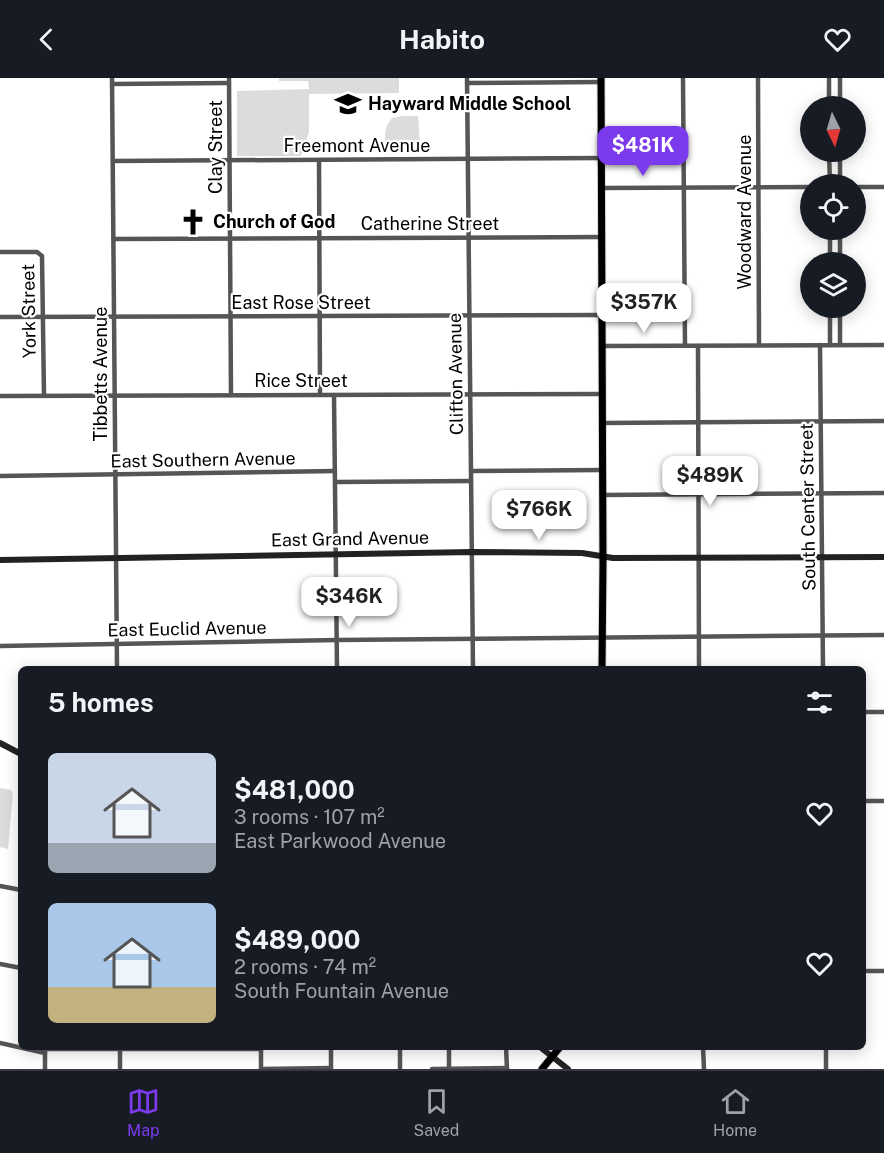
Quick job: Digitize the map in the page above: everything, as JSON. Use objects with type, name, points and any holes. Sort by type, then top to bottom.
[{"type":"main road","points":[[602,80],[602,666]]},
{"type":"main road","points":[[542,1069],[558,1050]]},
{"type":"street","points":[[683,78],[685,346]]},
{"type":"street","name":"Woodward Avenue","points":[[758,78],[759,345]]},
{"type":"street","points":[[829,78],[829,96]]},
{"type":"street","points":[[840,78],[840,96]]},
{"type":"street","points":[[467,80],[602,80]]},
{"type":"street","name":"Clifton Avenue","points":[[467,80],[473,666]]},
{"type":"street","points":[[112,81],[229,81]]},
{"type":"street","name":"Tibbetts Avenue","points":[[112,81],[117,666]]},
{"type":"street","name":"Clay Street","points":[[229,81],[231,395]]},
{"type":"street","name":"Freemont Avenue","points":[[113,161],[602,158]]},
{"type":"street","points":[[319,160],[320,395]]},
{"type":"street","points":[[602,188],[800,187]]},
{"type":"street","points":[[866,187],[884,187]]},
{"type":"street","name":"Catherine Street","points":[[114,239],[603,237]]},
{"type":"street","name":"York Street","points":[[0,252],[38,252],[42,256],[44,395]]},
{"type":"street","name":"East Rose Street","points":[[0,317],[603,315]]},
{"type":"street","points":[[830,318],[830,345]]},
{"type":"street","points":[[840,318],[840,345]]},
{"type":"street","name":"South Center Street","points":[[820,345],[823,666]]},
{"type":"street","points":[[603,346],[884,345]]},
{"type":"street","points":[[698,346],[699,666]]},
{"type":"street","name":"Rice Street","points":[[0,396],[603,394]]},
{"type":"street","points":[[334,395],[337,666]]},
{"type":"street","points":[[603,423],[884,421]]},
{"type":"street","points":[[471,471],[602,470]]},
{"type":"street","name":"East Southern Avenue","points":[[0,476],[335,471]]},
{"type":"street","points":[[336,482],[471,481]]},
{"type":"street","points":[[602,495],[884,493]]},
{"type":"street","name":"East Grand Avenue","points":[[0,560],[472,552],[582,553],[613,558],[884,556]]},
{"type":"street","name":"East Euclid Avenue","points":[[0,646],[473,638],[884,636]]},
{"type":"street","points":[[866,712],[884,712]]},
{"type":"street","points":[[0,742],[18,752]]},
{"type":"street","points":[[866,801],[884,801]]},
{"type":"street","points":[[0,886],[18,889]]},
{"type":"street","points":[[0,964],[18,967]]},
{"type":"street","points":[[866,971],[884,971]]},
{"type":"street","points":[[0,1043],[18,1045]]},
{"type":"street","points":[[45,1069],[46,1050]]},
{"type":"street","points":[[120,1050],[120,1069]]},
{"type":"street","points":[[261,1050],[261,1069],[331,1069],[331,1050]]},
{"type":"street","points":[[400,1050],[400,1069]]},
{"type":"street","points":[[449,1050],[450,1069]]},
{"type":"street","points":[[432,1069],[507,1069],[506,1050]]},
{"type":"street","points":[[543,1050],[568,1069]]},
{"type":"street","points":[[703,1050],[704,1069]]},
{"type":"street","points":[[826,1050],[826,1069]]},
{"type":"shaded area","points":[[279,78],[399,78],[399,93],[309,94],[309,132],[301,156],[237,156],[237,91],[309,89],[308,81],[279,81]]},
{"type":"shaded area","points":[[418,116],[420,145],[385,145],[387,125],[392,118]]},
{"type":"shaded area","points":[[0,788],[11,790],[13,794],[8,849],[0,847]]},
{"type":"place","name":"Hayward Middle School","points":[[348,104]]},
{"type":"place","name":"Church of God","points":[[193,222]]}]
